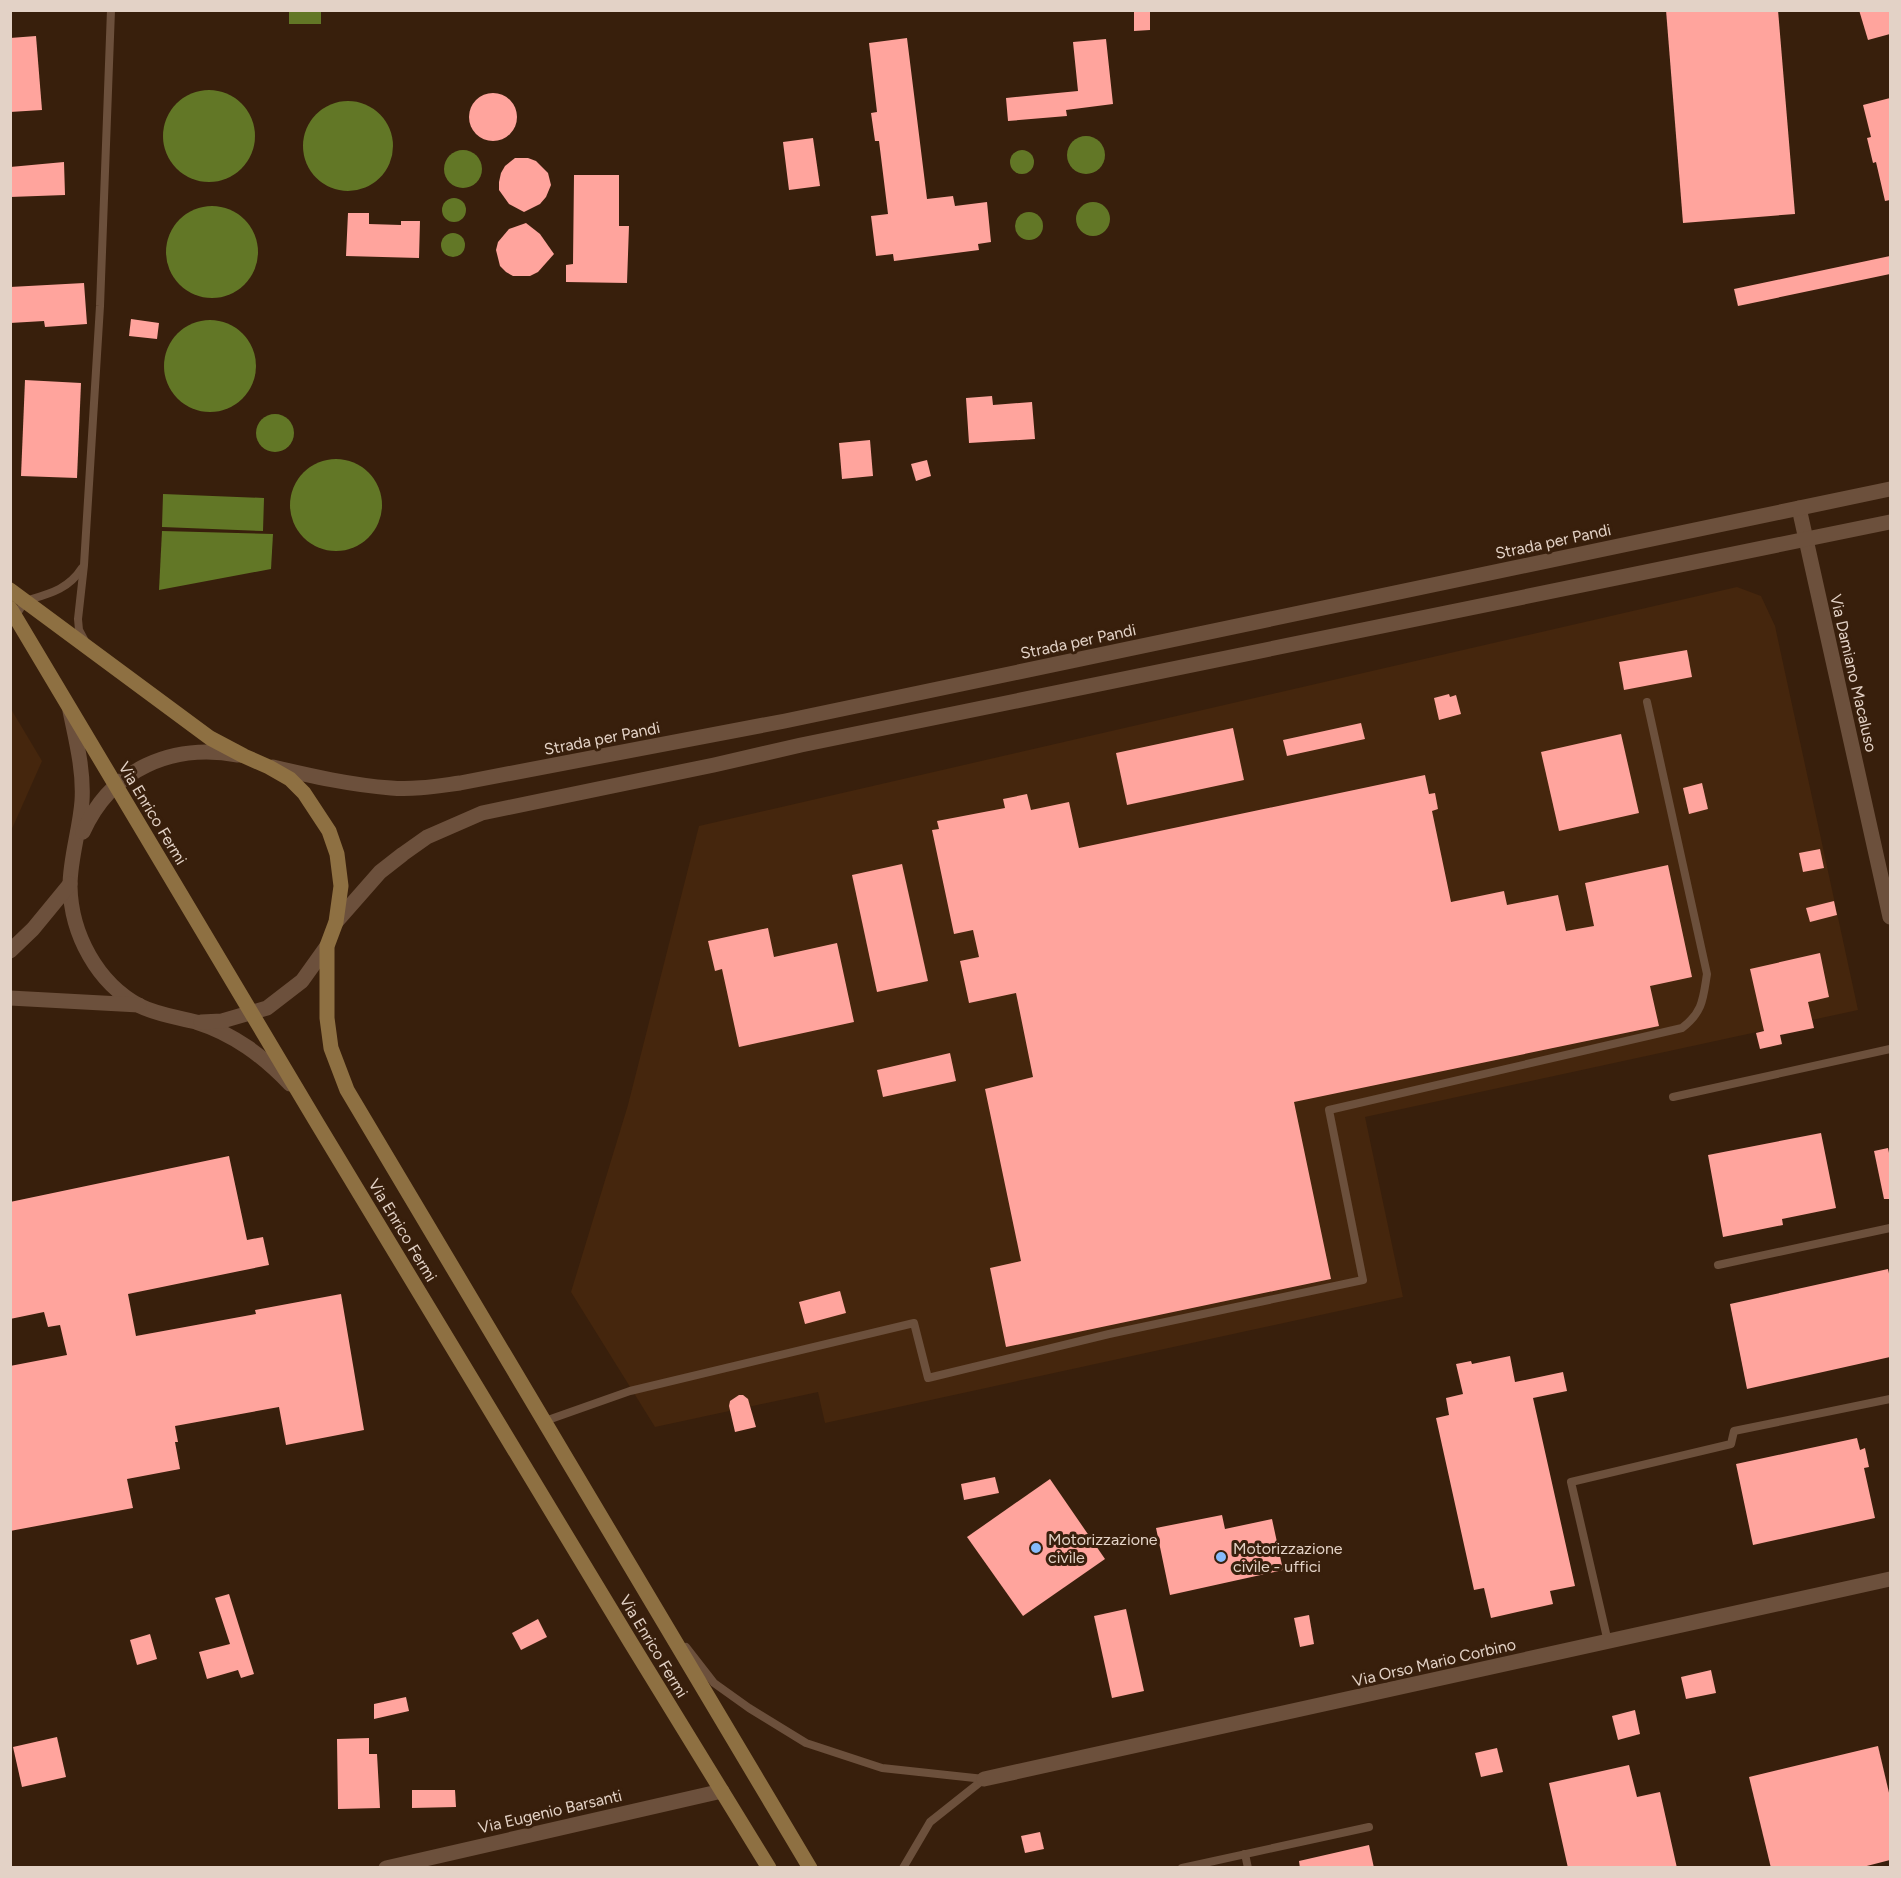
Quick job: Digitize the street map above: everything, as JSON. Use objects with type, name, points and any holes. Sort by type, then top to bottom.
[{"type":"street","name":"Strada per Pandi","points":[[269,767],[392,788],[420,788],[460,783],[785,721],[1890,489]]},
{"type":"street","name":"Via Damiano Macaluso","points":[[1798,508],[1890,917]]},
{"type":"street","points":[[336,922],[380,872],[403,854],[427,837],[482,813],[836,737],[1890,522]]},
{"type":"street","points":[[10,590],[210,738],[290,779],[304,793],[329,831],[337,854],[341,886],[336,922],[327,946],[302,981],[267,1008],[222,1021],[195,1022]]},
{"type":"street","name":"Via Enrico Fermi","points":[[15,615],[300,1095],[769,1868]]},
{"type":"street","points":[[68,704],[82,776],[82,800],[70,884],[72,910],[81,938],[94,964],[114,987],[139,1005],[166,1017],[195,1022],[218,1030],[248,1046],[270,1063],[300,1095]]},
{"type":"street","points":[[76,848],[90,815],[115,785],[159,759],[186,752],[216,751],[244,756]]},
{"type":"street","points":[[10,951],[33,929],[70,884]]},
{"type":"street","name":"Via Enrico Fermi","points":[[327,946],[327,1018],[331,1048],[359,1113],[664,1620],[810,1868]]},
{"type":"street","points":[[10,998],[139,1005]]},
{"type":"street","name":"Via Orso Mario Corbino","points":[[984,1779],[1890,1579]]},
{"type":"street","name":"Via Eugenio Barsanti","points":[[386,1868],[722,1791]]},
{"type":"lane","points":[[89,649],[80,630],[78,619],[84,565],[100,306],[111,10]]},
{"type":"lane","points":[[15,615],[25,601],[59,591],[77,576],[84,565]]},
{"type":"lane","points":[[545,1421],[630,1391],[914,1323],[928,1378],[1109,1335],[1363,1280],[1329,1110],[1682,1028],[1695,1018],[1703,998],[1707,974],[1647,702]]},
{"type":"lane","points":[[1673,1097],[1890,1049]]},
{"type":"lane","points":[[1718,1265],[1890,1228]]},
{"type":"lane","points":[[1608,1642],[1571,1482],[1731,1444],[1734,1431],[1890,1399]]},
{"type":"lane","points":[[664,1620],[714,1683],[749,1708],[806,1743],[882,1768],[984,1779]]},
{"type":"lane","points":[[903,1868],[930,1822],[984,1779]]},
{"type":"lane","points":[[1182,1868],[1369,1827]]},
{"type":"lane","points":[[1245,1854],[1248,1868]]},
{"type":"shaded area","points":[[289,11],[321,11],[321,24],[289,24]]},
{"type":"shaded area","points":[[209,90],[226,94],[241,104],[251,119],[255,136],[251,153],[241,168],[226,178],[209,182],[192,178],[177,168],[167,153],[163,136],[167,119],[177,104],[192,94]]},
{"type":"shaded area","points":[[348,101],[365,105],[380,114],[389,129],[393,146],[389,163],[380,178],[365,187],[348,191],[331,187],[316,178],[307,163],[303,146],[307,129],[316,114],[331,105]]},
{"type":"shaded area","points":[[1086,136],[1099,142],[1105,155],[1099,168],[1086,174],[1073,168],[1067,155],[1073,142]]},
{"type":"shaded area","points":[[463,150],[477,155],[482,169],[477,183],[463,188],[449,183],[444,169],[449,155]]},
{"type":"shaded area","points":[[1022,150],[1031,153],[1034,162],[1031,171],[1022,174],[1013,171],[1010,162],[1013,153]]},
{"type":"shaded area","points":[[454,198],[462,202],[466,210],[462,218],[454,222],[446,218],[442,210],[446,202]]},
{"type":"shaded area","points":[[1093,202],[1105,207],[1110,219],[1105,231],[1093,236],[1081,231],[1076,219],[1081,207]]},
{"type":"shaded area","points":[[212,206],[229,210],[244,220],[254,235],[258,252],[254,269],[244,284],[229,294],[212,298],[195,294],[180,284],[170,269],[166,252],[170,235],[180,220],[195,210]]},
{"type":"shaded area","points":[[1029,212],[1039,216],[1043,226],[1039,236],[1029,240],[1019,236],[1015,226],[1019,216]]},
{"type":"shaded area","points":[[453,233],[461,237],[465,245],[461,253],[453,257],[445,253],[441,245],[445,237]]},
{"type":"shaded area","points":[[210,320],[228,323],[243,333],[253,348],[256,366],[253,384],[243,399],[228,409],[210,412],[192,409],[177,399],[167,384],[164,366],[167,348],[177,333],[192,323]]},
{"type":"shaded area","points":[[275,414],[288,420],[294,433],[288,446],[275,452],[262,446],[256,433],[262,420]]},
{"type":"shaded area","points":[[336,459],[354,463],[368,473],[378,487],[382,505],[378,523],[368,537],[354,547],[336,551],[318,547],[304,537],[294,523],[290,505],[294,487],[304,473],[318,463]]},
{"type":"shaded area","points":[[163,494],[264,498],[263,531],[162,527]]},
{"type":"shaded area","points":[[162,531],[273,534],[271,569],[159,590]]},
{"type":"shaded area","points":[[1737,587],[1761,596],[1775,626],[1858,1010],[1365,1117],[1403,1297],[825,1423],[818,1392],[655,1427],[571,1292],[628,1105],[699,826]]},
{"type":"shaded area","points":[[11,709],[42,761],[11,831]]},
{"type":"building","points":[[1134,10],[1150,10],[1150,30],[1134,31]]},
{"type":"building","points":[[1666,10],[1778,10],[1795,214],[1683,223]]},
{"type":"building","points":[[1859,10],[1890,10],[1890,34],[1868,40]]},
{"type":"building","points":[[36,36],[42,110],[10,112],[10,38]]},
{"type":"building","points":[[907,38],[927,199],[953,196],[955,206],[987,202],[991,242],[978,244],[979,250],[894,261],[893,254],[876,256],[871,216],[888,214],[879,141],[875,141],[871,113],[877,112],[869,43]]},
{"type":"building","points":[[1106,39],[1113,104],[1066,110],[1067,116],[1008,121],[1006,98],[1078,91],[1073,42]]},
{"type":"building","points":[[493,93],[510,100],[517,117],[510,134],[493,141],[476,134],[469,117],[476,100]]},
{"type":"building","points":[[1890,98],[1890,200],[1885,201],[1876,162],[1873,163],[1867,138],[1871,137],[1863,105]]},
{"type":"building","points":[[813,138],[820,186],[789,190],[783,142]]},
{"type":"building","points":[[515,158],[528,158],[536,161],[548,173],[551,185],[540,204],[524,212],[509,204],[499,190],[501,173],[505,166]]},
{"type":"building","points":[[64,162],[65,195],[10,197],[10,167]]},
{"type":"building","points":[[574,175],[619,175],[619,226],[629,226],[627,283],[566,282],[566,265],[573,264]]},
{"type":"building","points":[[348,213],[369,213],[369,224],[401,225],[401,221],[420,221],[419,258],[346,256]]},
{"type":"building","points":[[526,223],[540,234],[554,254],[538,272],[530,276],[513,276],[500,266],[496,250],[498,242],[509,229]]},
{"type":"building","points":[[1890,256],[1890,274],[1738,306],[1734,289]]},
{"type":"building","points":[[84,283],[87,324],[45,327],[44,321],[10,323],[10,287]]},
{"type":"building","points":[[131,319],[159,323],[157,339],[129,336]]},
{"type":"building","points":[[25,380],[81,383],[77,478],[21,476]]},
{"type":"building","points":[[992,396],[993,405],[1032,402],[1035,439],[969,443],[966,398]]},
{"type":"building","points":[[870,440],[873,476],[842,479],[839,443]]},
{"type":"building","points":[[927,460],[931,476],[916,481],[911,464]]},
{"type":"building","points":[[1687,650],[1692,677],[1624,690],[1619,662]]},
{"type":"building","points":[[1449,694],[1450,697],[1456,695],[1461,714],[1439,720],[1434,698]]},
{"type":"building","points":[[1361,723],[1365,739],[1287,756],[1283,740]]},
{"type":"building","points":[[1233,728],[1244,780],[1127,805],[1116,753]]},
{"type":"building","points":[[1621,734],[1639,813],[1559,831],[1541,752]]},
{"type":"building","points":[[1425,775],[1429,794],[1435,793],[1438,809],[1432,811],[1451,902],[1504,891],[1507,905],[1558,895],[1566,931],[1594,926],[1585,883],[1668,865],[1692,977],[1650,986],[1659,1026],[1294,1102],[1331,1279],[1006,1347],[990,1268],[1021,1261],[985,1089],[1033,1077],[1016,993],[969,1003],[960,961],[979,957],[973,930],[954,934],[932,830],[939,829],[937,821],[1005,808],[1003,799],[1027,794],[1031,810],[1069,802],[1079,848]]},
{"type":"building","points":[[1702,783],[1708,809],[1689,814],[1683,788]]},
{"type":"building","points":[[1820,849],[1824,868],[1803,872],[1799,853]]},
{"type":"building","points":[[902,864],[928,981],[877,992],[852,875]]},
{"type":"building","points":[[1834,901],[1837,915],[1810,922],[1806,908]]},
{"type":"building","points":[[768,928],[774,957],[837,943],[854,1022],[739,1047],[722,969],[715,971],[708,941]]},
{"type":"building","points":[[1820,953],[1829,997],[1808,1002],[1814,1028],[1780,1035],[1782,1044],[1760,1049],[1756,1033],[1764,1031],[1750,969]]},
{"type":"building","points":[[950,1053],[956,1081],[883,1097],[877,1070]]},
{"type":"building","points":[[1821,1133],[1836,1208],[1782,1219],[1783,1225],[1723,1237],[1708,1155]]},
{"type":"building","points":[[1888,1148],[1890,1199],[1884,1199],[1874,1151]]},
{"type":"building","points":[[229,1156],[247,1240],[263,1237],[269,1265],[128,1294],[136,1336],[256,1314],[255,1310],[341,1294],[364,1430],[286,1445],[279,1407],[175,1426],[178,1442],[175,1442],[180,1469],[127,1479],[133,1508],[10,1531],[10,1366],[67,1355],[60,1325],[48,1327],[44,1312],[10,1319],[10,1202]]},
{"type":"building","points":[[1888,1269],[1890,1357],[1747,1389],[1730,1304]]},
{"type":"building","points":[[840,1291],[846,1313],[805,1324],[799,1302]]},
{"type":"building","points":[[1510,1356],[1515,1382],[1563,1372],[1567,1391],[1533,1398],[1575,1586],[1550,1591],[1553,1604],[1491,1618],[1484,1588],[1474,1590],[1436,1418],[1449,1415],[1446,1398],[1463,1394],[1456,1364],[1471,1361],[1472,1364]]},
{"type":"building","points":[[739,1395],[748,1399],[756,1427],[735,1432],[729,1406],[730,1401]]},
{"type":"building","points":[[1857,1438],[1860,1450],[1865,1448],[1869,1467],[1864,1468],[1875,1518],[1753,1545],[1736,1464]]},
{"type":"building","points":[[995,1477],[999,1493],[964,1500],[961,1484]]},
{"type":"building","name":"Motorizzazione civile","points":[[1050,1479],[1105,1559],[1023,1616],[967,1537]]},
{"type":"building","name":"Motorizzazione civile - uffici","points":[[1222,1515],[1225,1529],[1272,1519],[1283,1570],[1170,1595],[1156,1528]]},
{"type":"building","points":[[229,1594],[254,1674],[241,1678],[238,1670],[207,1679],[199,1652],[230,1644],[215,1598]]},
{"type":"building","points":[[1126,1609],[1144,1691],[1112,1698],[1094,1616]]},
{"type":"building","points":[[1309,1615],[1314,1644],[1300,1647],[1294,1618]]},
{"type":"building","points":[[538,1619],[547,1637],[521,1650],[512,1633]]},
{"type":"building","points":[[150,1634],[157,1659],[137,1665],[130,1640]]},
{"type":"building","points":[[1711,1670],[1716,1693],[1686,1699],[1681,1677]]},
{"type":"building","points":[[406,1697],[409,1711],[374,1719],[374,1704]]},
{"type":"building","points":[[1635,1710],[1640,1734],[1618,1740],[1612,1716]]},
{"type":"building","points":[[57,1737],[66,1777],[22,1787],[13,1747]]},
{"type":"building","points":[[369,1738],[369,1754],[377,1754],[380,1808],[338,1809],[337,1739]]},
{"type":"building","points":[[1878,1746],[1890,1797],[1890,1860],[1859,1868],[1771,1868],[1749,1777]]},
{"type":"building","points":[[1497,1748],[1503,1772],[1481,1777],[1475,1753]]},
{"type":"building","points":[[1629,1765],[1637,1797],[1660,1792],[1677,1868],[1568,1868],[1549,1783]]},
{"type":"building","points":[[412,1790],[455,1790],[456,1807],[412,1808]]},
{"type":"building","points":[[1040,1832],[1044,1849],[1025,1853],[1021,1836]]},
{"type":"building","points":[[1369,1845],[1374,1868],[1300,1868],[1299,1861]]},
{"type":"place","name":"Motorizzazione civile","points":[[1036,1548]]},
{"type":"place","name":"Motorizzazione civile - uffici","points":[[1221,1557]]}]
